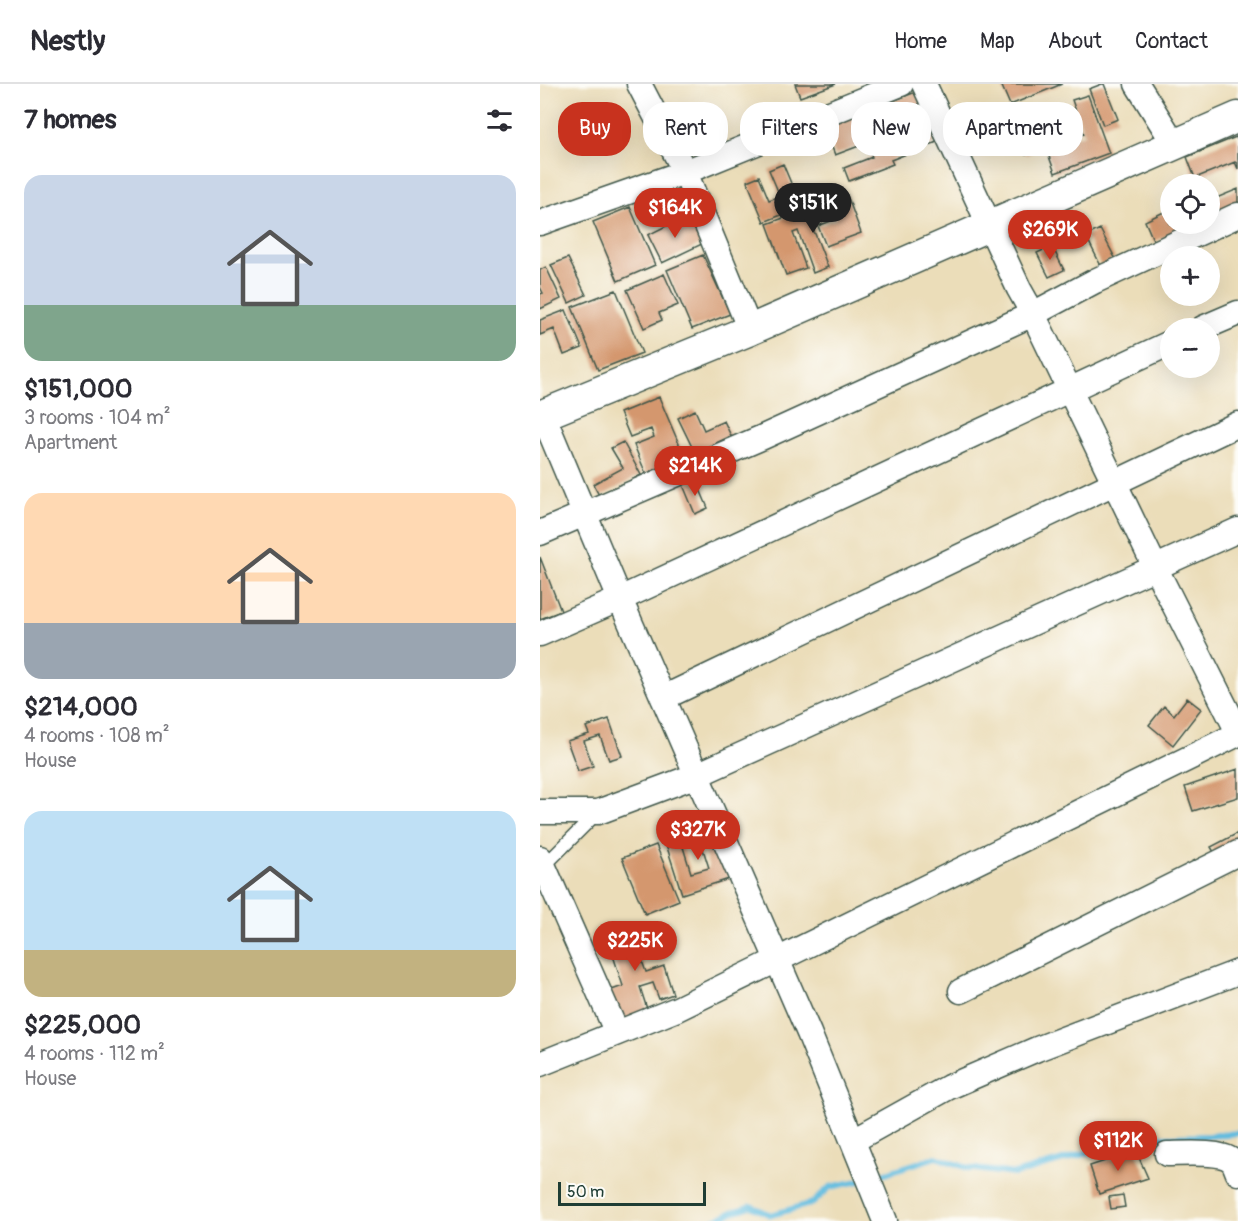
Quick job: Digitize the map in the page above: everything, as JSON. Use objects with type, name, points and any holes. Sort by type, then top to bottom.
[{"type":"street","points":[[639,84],[685,172],[750,330]]},
{"type":"street","points":[[540,1064],[677,1009],[1238,733],[1033,314],[1018,289],[924,84]]},
{"type":"street","points":[[1137,84],[1175,145]]},
{"type":"street","points":[[540,223],[685,172],[896,85]]},
{"type":"street","points":[[883,1215],[809,1033],[542,415],[750,330],[1238,117]]},
{"type":"street","points":[[540,533],[753,441],[1033,314],[1095,281],[1238,215]]},
{"type":"street","points":[[1220,320],[1238,312]]},
{"type":"street","points":[[540,634],[1160,348]]},
{"type":"street","points":[[663,698],[1238,424]]},
{"type":"street","points":[[540,812],[598,812],[697,775],[1238,530]]},
{"type":"street","points":[[961,991],[1238,853]]},
{"type":"street","points":[[542,862],[618,1033]]},
{"type":"street","points":[[854,1140],[959,1083],[1037,1049],[1238,972]]},
{"type":"street","points":[[1167,1154],[1211,1155],[1228,1158],[1233,1161],[1238,1173]]},
{"type":"lane","points":[[542,862],[598,812]]},
{"type":"building","points":[[795,84],[836,84],[800,97]]},
{"type":"building","points":[[1001,84],[1062,84],[1017,102],[1009,102]]},
{"type":"building","points":[[1104,84],[1118,119],[1103,125],[1089,89]]},
{"type":"building","points":[[916,92],[920,102],[890,102]]},
{"type":"building","points":[[1088,95],[1109,153],[1055,173],[1049,156],[1083,156],[1083,102],[1073,102],[1072,100]]},
{"type":"building","points":[[851,117],[851,149],[839,154],[839,121]]},
{"type":"building","points":[[931,128],[937,142],[931,144]]},
{"type":"building","points":[[1236,137],[1238,141],[1238,169],[1235,162],[1205,174],[1193,174],[1187,157]]},
{"type":"building","points":[[901,156],[891,160],[893,164],[849,181],[844,168],[872,157]]},
{"type":"building","points":[[783,164],[801,207],[764,222],[747,181],[759,176],[769,200],[780,196],[769,170]]},
{"type":"building","points":[[1238,189],[1238,204],[1220,211],[1220,196]]},
{"type":"building","points":[[847,195],[861,233],[826,246],[818,226],[836,219],[834,213],[810,221],[828,267],[813,273],[798,231],[793,233],[806,268],[786,275],[767,224]]},
{"type":"building","points":[[630,207],[655,265],[618,281],[593,222]]},
{"type":"building","points":[[1160,214],[1160,234],[1172,234],[1154,242],[1145,221]]},
{"type":"building","points":[[688,215],[702,244],[662,263],[648,235]]},
{"type":"building","points":[[1100,229],[1115,258],[1101,266],[1086,236]]},
{"type":"building","points":[[1052,246],[1064,270],[1049,277],[1037,253]]},
{"type":"building","points":[[703,255],[730,314],[692,329],[667,270]]},
{"type":"building","points":[[568,258],[586,295],[569,303],[551,265]]},
{"type":"building","points":[[546,267],[561,299],[540,309],[540,294],[543,293],[540,287],[540,270]]},
{"type":"building","points":[[664,274],[678,305],[659,313],[662,320],[644,328],[627,290]]},
{"type":"building","points":[[616,290],[642,353],[598,370],[572,307]]},
{"type":"building","points":[[566,310],[582,348],[564,355],[554,329],[540,335],[540,320]]},
{"type":"building","points":[[659,397],[685,458],[646,474],[634,445],[654,437],[651,429],[630,437],[620,413]]},
{"type":"building","points":[[695,410],[704,430],[724,421],[731,436],[695,453],[678,418]]},
{"type":"building","points":[[623,442],[641,475],[600,497],[593,484],[623,468],[611,448]]},
{"type":"building","points":[[696,480],[708,508],[695,514],[683,485]]},
{"type":"building","points":[[540,557],[561,611],[540,619]]},
{"type":"building","points":[[1187,698],[1201,709],[1173,745],[1149,725],[1164,706],[1174,715]]},
{"type":"building","points":[[609,719],[622,756],[609,760],[600,736],[584,741],[593,766],[578,771],[567,741],[589,734],[586,727]]},
{"type":"building","points":[[1238,769],[1238,797],[1193,811],[1185,787]]},
{"type":"building","points":[[711,823],[729,879],[682,894],[664,838],[679,834],[691,873],[709,868],[696,827]]},
{"type":"building","points":[[1238,833],[1238,849],[1218,859],[1211,847]]},
{"type":"building","points":[[656,845],[679,900],[645,914],[622,858]]},
{"type":"building","points":[[647,924],[656,953],[641,958],[646,972],[664,966],[673,994],[659,999],[653,983],[640,987],[648,1012],[619,1021],[609,991],[623,986],[607,937]]},
{"type":"building","points":[[1136,1151],[1148,1178],[1099,1194],[1090,1166]]},
{"type":"building","points":[[1123,1195],[1125,1207],[1111,1209],[1109,1197]]},
{"type":"waterway","points":[[873,1177],[936,1157],[968,1168],[1015,1174],[1139,1138],[1238,1133]]},
{"type":"waterway","points":[[712,1221],[751,1206],[771,1215],[813,1203],[830,1187],[864,1180]]}]
